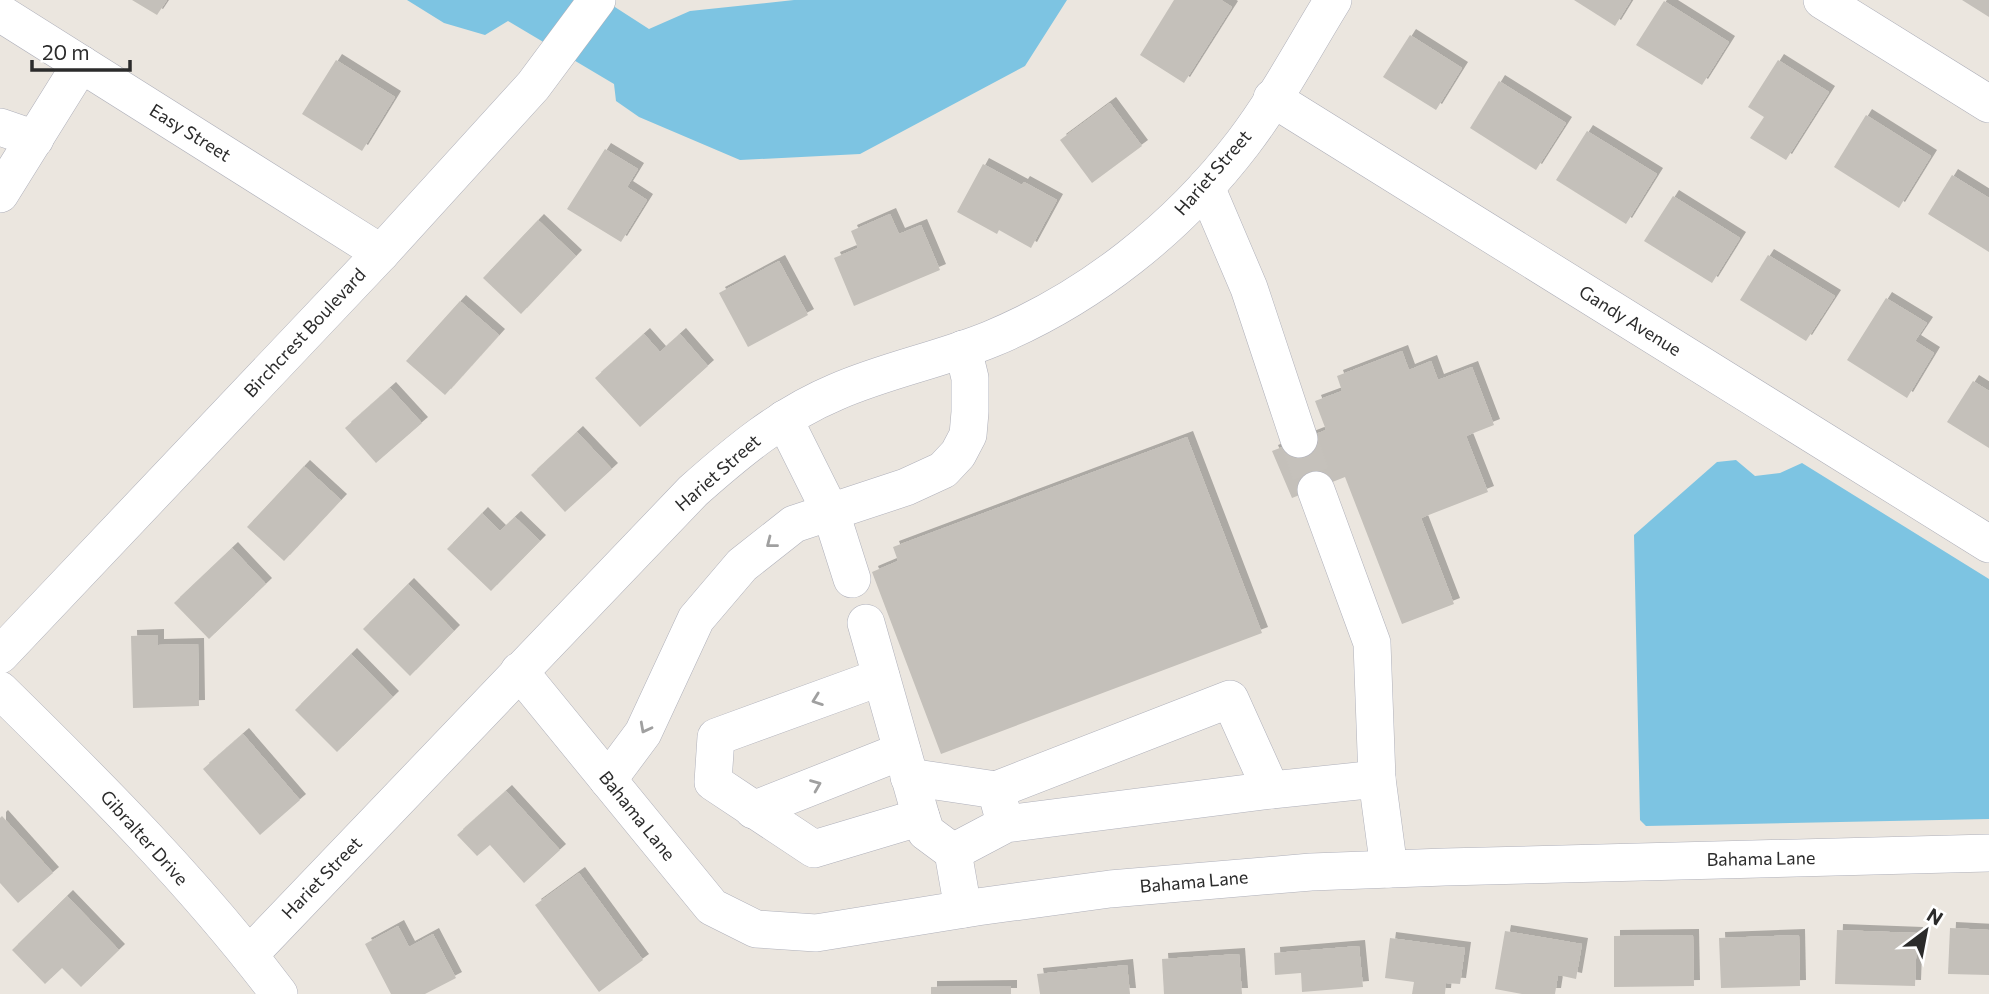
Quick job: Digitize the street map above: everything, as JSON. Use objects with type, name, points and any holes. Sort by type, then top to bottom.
[{"type":"street","name":"Birchcrest Boulevard","points":[[0,655],[381,253],[533,86],[597,0]]},
{"type":"street","name":"Hariet Street","points":[[249,955],[693,491],[742,447],[784,419],[834,393],[991,339],[1048,312],[1093,285],[1151,241],[1206,187],[1244,142],[1333,0]]},
{"type":"street","points":[[1822,0],[1989,104]]},
{"type":"street","name":"Easy Street","points":[[0,13],[381,253]]},
{"type":"street","points":[[0,194],[81,64]]},
{"type":"street","name":"Gandy Avenue","points":[[1272,98],[1989,544]]},
{"type":"street","points":[[0,127],[35,139]]},
{"type":"street","points":[[1206,187],[1249,288],[1299,439]]},
{"type":"street","points":[[608,780],[643,733],[696,619],[742,565],[794,524],[906,486],[943,470],[958,454],[968,435],[970,412],[970,379],[963,349]]},
{"type":"street","points":[[784,419],[831,513],[852,579]]},
{"type":"street","points":[[1316,489],[1372,643],[1377,779],[1389,869]]},
{"type":"street","points":[[866,624],[926,832],[953,852],[963,909]]},
{"type":"street","name":"Bahama Lane","points":[[519,671],[712,907],[757,929],[816,933],[1110,889],[1311,872],[1989,853]]},
{"type":"street","points":[[881,677],[716,737],[713,782],[814,849],[921,817]]},
{"type":"street","name":"Gibralter Drive","points":[[0,690],[103,791],[249,955],[279,994]]},
{"type":"street","points":[[753,810],[905,764],[996,790],[1230,699],[1271,790]]},
{"type":"street","points":[[953,852],[1006,824],[1377,779]]},
{"type":"street","points":[[996,790],[1006,824]]},
{"type":"water","points":[[407,0],[604,0],[649,29],[690,11],[794,0],[1067,0],[1025,66],[860,154],[740,160],[639,117],[616,101],[614,84],[508,21],[485,35],[444,23]]},
{"type":"water","points":[[1736,460],[1755,476],[1780,473],[1802,463],[1989,579],[1989,819],[1646,826],[1640,820],[1634,535],[1717,462]]},
{"type":"building","points":[[132,0],[167,0],[157,15]]},
{"type":"building","points":[[1174,0],[1221,0],[1232,7],[1184,83],[1140,55]]},
{"type":"building","points":[[1574,0],[1631,0],[1615,26]]},
{"type":"building","points":[[1962,0],[1989,0],[1989,17]]},
{"type":"building","points":[[1664,1],[1729,42],[1702,85],[1636,45]]},
{"type":"building","points":[[1410,35],[1462,68],[1436,110],[1383,77]]},
{"type":"building","points":[[336,60],[395,97],[362,151],[302,114]]},
{"type":"building","points":[[1778,60],[1829,92],[1786,160],[1750,138],[1764,117],[1748,107]]},
{"type":"building","points":[[1499,81],[1566,123],[1536,170],[1470,128]]},
{"type":"building","points":[[1110,103],[1142,146],[1092,183],[1060,140]]},
{"type":"building","points":[[1866,115],[1931,156],[1899,208],[1834,167]]},
{"type":"building","points":[[1587,131],[1657,174],[1626,224],[1556,180]]},
{"type":"building","points":[[605,149],[638,169],[627,187],[647,200],[621,242],[567,209]]},
{"type":"building","points":[[983,164],[1057,200],[1031,248],[999,230],[997,234],[957,212]]},
{"type":"building","points":[[1952,175],[1989,198],[1989,252],[1928,214]]},
{"type":"building","points":[[1673,196],[1740,238],[1712,283],[1644,241]]},
{"type":"building","points":[[890,214],[899,234],[921,225],[940,270],[854,306],[834,258],[858,248],[851,231]]},
{"type":"building","points":[[538,220],[576,256],[521,314],[483,278]]},
{"type":"building","points":[[1768,255],[1835,296],[1806,341],[1740,300]]},
{"type":"building","points":[[779,261],[808,315],[748,347],[719,293]]},
{"type":"building","points":[[1886,298],[1927,323],[1915,341],[1934,353],[1907,398],[1847,360]]},
{"type":"building","points":[[460,301],[499,335],[445,395],[406,361]]},
{"type":"building","points":[[644,334],[660,352],[680,334],[708,366],[640,427],[595,378]]},
{"type":"building","points":[[1402,351],[1409,370],[1431,361],[1438,380],[1472,367],[1494,425],[1466,436],[1488,492],[1421,518],[1454,604],[1402,624],[1345,477],[1292,498],[1272,451],[1326,430],[1315,401],[1342,391],[1337,376]]},
{"type":"building","points":[[1973,381],[1989,391],[1989,448],[1947,422]]},
{"type":"building","points":[[390,388],[422,423],[376,463],[345,428]]},
{"type":"building","points":[[577,432],[612,469],[565,512],[531,475]]},
{"type":"building","points":[[1187,437],[1262,633],[941,754],[872,572],[898,561],[893,547]]},
{"type":"building","points":[[304,466],[341,500],[284,561],[247,527]]},
{"type":"building","points":[[482,513],[500,531],[515,517],[540,541],[491,591],[447,549]]},
{"type":"building","points":[[232,548],[266,584],[209,639],[174,603]]},
{"type":"building","points":[[408,584],[454,631],[410,676],[363,629]]},
{"type":"building","points":[[158,635],[158,645],[198,644],[199,706],[133,708],[131,636]]},
{"type":"building","points":[[351,654],[393,697],[337,752],[295,710]]},
{"type":"building","points":[[243,734],[300,800],[260,835],[203,769]]},
{"type":"building","points":[[506,791],[560,850],[524,883],[490,845],[477,856],[457,835]]},
{"type":"building","points":[[2,816],[53,873],[18,903],[0,883]]},
{"type":"building","points":[[579,873],[643,960],[599,992],[535,905]]},
{"type":"building","points":[[67,896],[119,950],[81,987],[62,968],[45,984],[12,950]]},
{"type":"building","points":[[398,926],[409,947],[433,934],[456,978],[425,994],[391,994],[365,944]]},
{"type":"building","points":[[1950,928],[1989,930],[1989,975],[1948,974]]},
{"type":"building","points":[[1837,930],[1917,933],[1915,986],[1835,984]]},
{"type":"building","points":[[1505,931],[1582,944],[1576,979],[1558,975],[1555,994],[1522,994],[1495,989]]},
{"type":"building","points":[[1693,935],[1694,986],[1614,987],[1614,936]]},
{"type":"building","points":[[1799,935],[1800,986],[1721,988],[1719,938]]},
{"type":"building","points":[[1390,938],[1465,948],[1460,984],[1446,983],[1445,994],[1412,994],[1414,982],[1385,978]]},
{"type":"building","points":[[1359,946],[1363,987],[1302,992],[1301,973],[1275,975],[1274,953]]},
{"type":"building","points":[[1239,954],[1242,994],[1164,994],[1162,959]]},
{"type":"building","points":[[1127,965],[1130,994],[1040,994],[1037,974]]},
{"type":"building","points":[[1011,986],[1011,994],[931,994],[931,987]]},
{"type":"tunnel","points":[[1299,439],[1316,490]]}]
